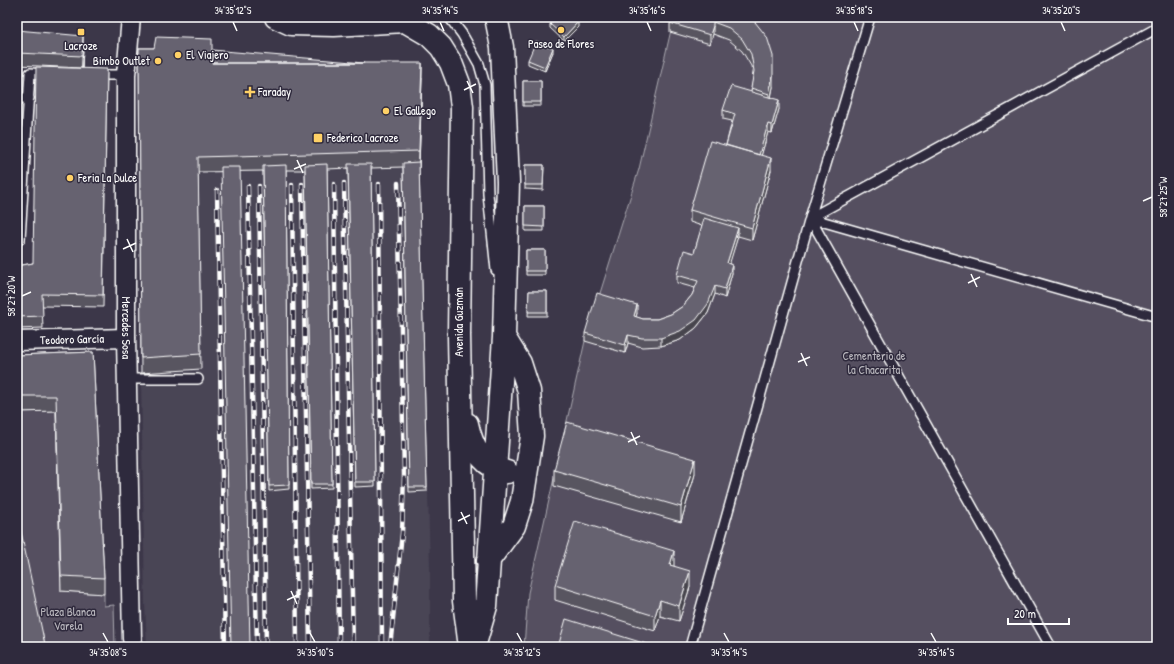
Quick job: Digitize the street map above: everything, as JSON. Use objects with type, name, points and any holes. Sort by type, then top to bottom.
[{"type":"main road","points":[[276,17],[291,24],[334,25],[401,19]]},
{"type":"main road","points":[[474,647],[486,606],[504,337],[508,170],[502,47],[496,17]]},
{"type":"main road","name":"Avenida Guzmán","points":[[401,19],[429,35],[441,47],[451,63],[459,84],[462,107],[459,280],[460,388],[464,602],[470,647]]},
{"type":"main road","points":[[488,561],[514,526],[522,501],[532,436],[529,391],[520,363],[504,337]]},
{"type":"main road","points":[[460,388],[470,436],[476,451],[486,464],[496,470],[508,472],[518,470],[528,464]]},
{"type":"street","name":"Mercedes Sosa","points":[[131,17],[126,75],[126,338],[132,639]]},
{"type":"street","name":"Teodoro García","points":[[17,341],[126,338]]},
{"type":"lane","points":[[449,17],[462,34],[479,64],[485,86],[488,194],[504,337]]},
{"type":"lane","points":[[690,647],[810,218],[870,17]]},
{"type":"lane","points":[[810,218],[1157,28]]},
{"type":"lane","points":[[20,239],[30,73],[54,74]]},
{"type":"lane","points":[[86,74],[126,75]]},
{"type":"lane","points":[[17,98],[29,98]]},
{"type":"lane","points":[[810,218],[1157,317]]},
{"type":"lane","points":[[810,218],[1051,647]]},
{"type":"lane","points":[[127,380],[198,379]]},
{"type":"shaded area","points":[[139,52],[422,78],[419,167],[430,566],[430,647],[147,647],[141,379]]},
{"type":"green space","name":"Cementerio de la Chacarita","points":[[674,17],[1157,17],[1157,647],[524,647],[528,593],[585,341],[639,169]]},
{"type":"green space","name":"Plaza Blanca Varela","points":[[56,411],[61,591],[104,594],[104,606],[114,605],[115,647],[42,647],[17,528],[17,412]]},
{"type":"building","points":[[557,17],[573,17],[578,22],[564,37],[550,24]]},
{"type":"building","points":[[672,17],[715,17],[710,35],[670,23]]},
{"type":"building","points":[[715,17],[749,17],[767,37],[773,56],[773,75],[769,94],[751,88],[754,71],[751,54],[742,39],[729,28],[713,22]]},
{"type":"building","points":[[17,30],[83,36],[82,56],[17,53]]},
{"type":"building","points":[[156,37],[212,39],[212,63],[422,63],[419,151],[198,157],[201,354],[141,358],[139,48],[154,48]]},
{"type":"building","points":[[536,41],[553,48],[545,67],[528,60]]},
{"type":"building","points":[[212,50],[364,63],[212,63]]},
{"type":"building","name":"Feria La Dulce","points":[[36,67],[107,69],[103,295],[42,294],[43,316],[17,317],[17,266],[33,263]]},
{"type":"building","points":[[523,81],[541,81],[541,102],[523,102]]},
{"type":"building","points":[[731,86],[779,100],[772,125],[768,124],[759,155],[726,145],[735,114],[723,110]]},
{"type":"building","points":[[710,141],[771,158],[752,228],[690,210]]},
{"type":"building","points":[[419,162],[427,487],[409,487],[403,163]]},
{"type":"building","points":[[327,164],[332,484],[311,484],[305,165]]},
{"type":"building","points":[[348,164],[371,164],[375,482],[355,482]]},
{"type":"building","points":[[286,165],[289,485],[269,486],[263,166]]},
{"type":"building","points":[[525,165],[544,165],[543,185],[525,185]]},
{"type":"building","points":[[221,167],[240,167],[250,647],[231,647]]},
{"type":"building","points":[[525,206],[544,206],[544,227],[525,226]]},
{"type":"building","points":[[704,218],[738,228],[727,263],[732,265],[725,289],[715,286],[708,304],[696,320],[680,331],[661,338],[642,338],[628,335],[625,345],[585,333],[597,293],[637,305],[634,316],[643,319],[657,319],[671,314],[683,306],[692,295],[698,281],[677,275],[684,250],[694,253]]},
{"type":"building","points":[[526,250],[545,250],[545,271],[526,271]]},
{"type":"building","points":[[529,291],[547,291],[547,312],[528,312]]},
{"type":"building","points":[[93,352],[104,578],[61,576],[56,396],[17,396],[17,355]]},
{"type":"building","points":[[567,422],[695,459],[681,507],[554,470]]},
{"type":"building","points":[[17,513],[44,640],[46,647],[17,647]]},
{"type":"building","points":[[575,521],[674,551],[670,565],[690,571],[679,606],[660,600],[655,616],[555,585]]},
{"type":"building","points":[[566,619],[656,647],[558,647]]},
{"type":"railway","points":[[344,183],[353,647]]},
{"type":"railway","points":[[390,647],[402,533],[404,475],[398,183]]},
{"type":"railway","points":[[302,184],[310,647]]},
{"type":"railway","points":[[334,184],[339,647]]},
{"type":"railway","points":[[379,184],[382,647]]},
{"type":"railway","points":[[292,185],[297,647]]},
{"type":"railway","points":[[248,186],[257,647]]},
{"type":"railway","points":[[259,186],[266,647]]},
{"type":"railway","points":[[217,190],[225,647]]},
{"type":"place","name":"Paseo de Flores","points":[[561,30]]},
{"type":"place","name":"Lacroze","points":[[81,32]]},
{"type":"place","name":"El Viajero","points":[[178,55]]},
{"type":"place","name":"Bimbo Outlet","points":[[158,61]]},
{"type":"place","name":"Faraday","points":[[250,92]]},
{"type":"place","name":"El Gallego","points":[[386,111]]},
{"type":"place","name":"Federico Lacroze","points":[[318,138]]},
{"type":"place","name":"Feria La Dulce","points":[[70,178]]}]
